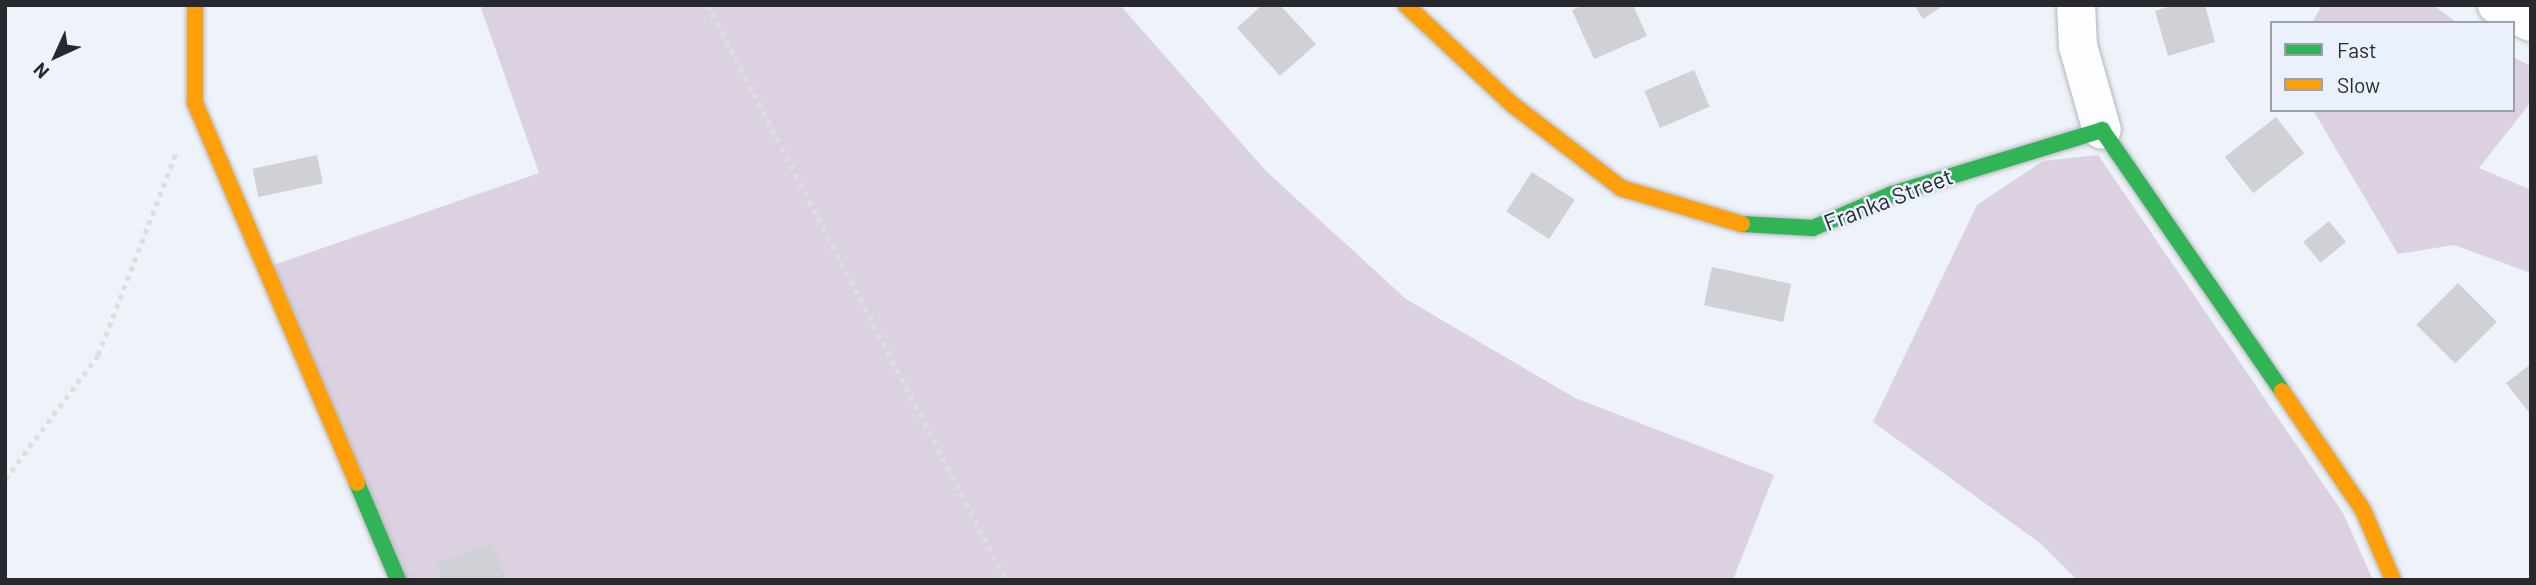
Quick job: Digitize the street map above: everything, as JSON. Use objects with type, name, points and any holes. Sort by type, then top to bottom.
[{"type":"street","points":[[195,5],[195,103],[398,580]]},
{"type":"street","name":"Franka Street","points":[[1406,5],[1513,105],[1621,188],[1726,223],[1813,228],[1917,186],[2102,130]]},
{"type":"street","points":[[2076,5],[2078,46],[2102,130],[2363,510],[2393,580]]},
{"type":"street","points":[[2497,5],[2531,22]]},
{"type":"path","points":[[708,5],[1006,580]]},
{"type":"path","points":[[5,480],[97,355],[195,103]]},
{"type":"shaded area","points":[[486,5],[1120,5],[1266,171],[1406,299],[1575,398],[1774,475],[1733,580],[398,580],[265,268],[539,173],[481,8]]},
{"type":"shaded area","points":[[2322,5],[2433,5],[2454,21],[2313,21]]},
{"type":"shaded area","points":[[2515,58],[2531,66],[2531,102],[2479,168],[2531,190],[2531,273],[2454,245],[2398,254],[2314,112],[2515,112]]},
{"type":"shaded area","points":[[2098,155],[2343,513],[2373,580],[2077,580],[2040,543],[1873,422],[1977,205],[2043,161]]},
{"type":"building","points":[[1262,5],[1280,5],[1316,44],[1280,76],[1237,28]]},
{"type":"building","points":[[1584,5],[1633,5],[1647,36],[1594,59],[1572,10]]},
{"type":"building","points":[[1914,5],[1944,5],[1923,19]]},
{"type":"building","points":[[2174,5],[2205,5],[2215,42],[2168,56],[2155,11]]},
{"type":"building","points":[[1694,70],[1710,107],[1660,128],[1644,91]]},
{"type":"building","points":[[2276,117],[2304,153],[2253,193],[2225,157]]},
{"type":"building","points":[[317,155],[323,183],[258,197],[252,169]]},
{"type":"building","points":[[1532,172],[1575,200],[1549,239],[1506,211]]},
{"type":"building","points":[[2329,221],[2346,242],[2320,263],[2303,242]]},
{"type":"building","points":[[1712,267],[1791,284],[1783,322],[1704,305]]},
{"type":"building","points":[[2458,283],[2497,322],[2455,364],[2416,325]]},
{"type":"building","points":[[2531,364],[2531,415],[2506,383]]},
{"type":"building","points":[[493,543],[506,580],[442,580],[436,564]]},
{"type":"traffic: fast","points":[[1742,224],[1813,228],[1892,194],[2102,130],[2282,391]]},
{"type":"traffic: fast","points":[[357,483],[398,580]]},
{"type":"traffic: slow","points":[[195,5],[195,103],[357,483]]},
{"type":"traffic: slow","points":[[1406,5],[1513,105],[1621,188],[1742,224]]},
{"type":"traffic: slow","points":[[2282,391],[2363,510],[2393,580]]}]
